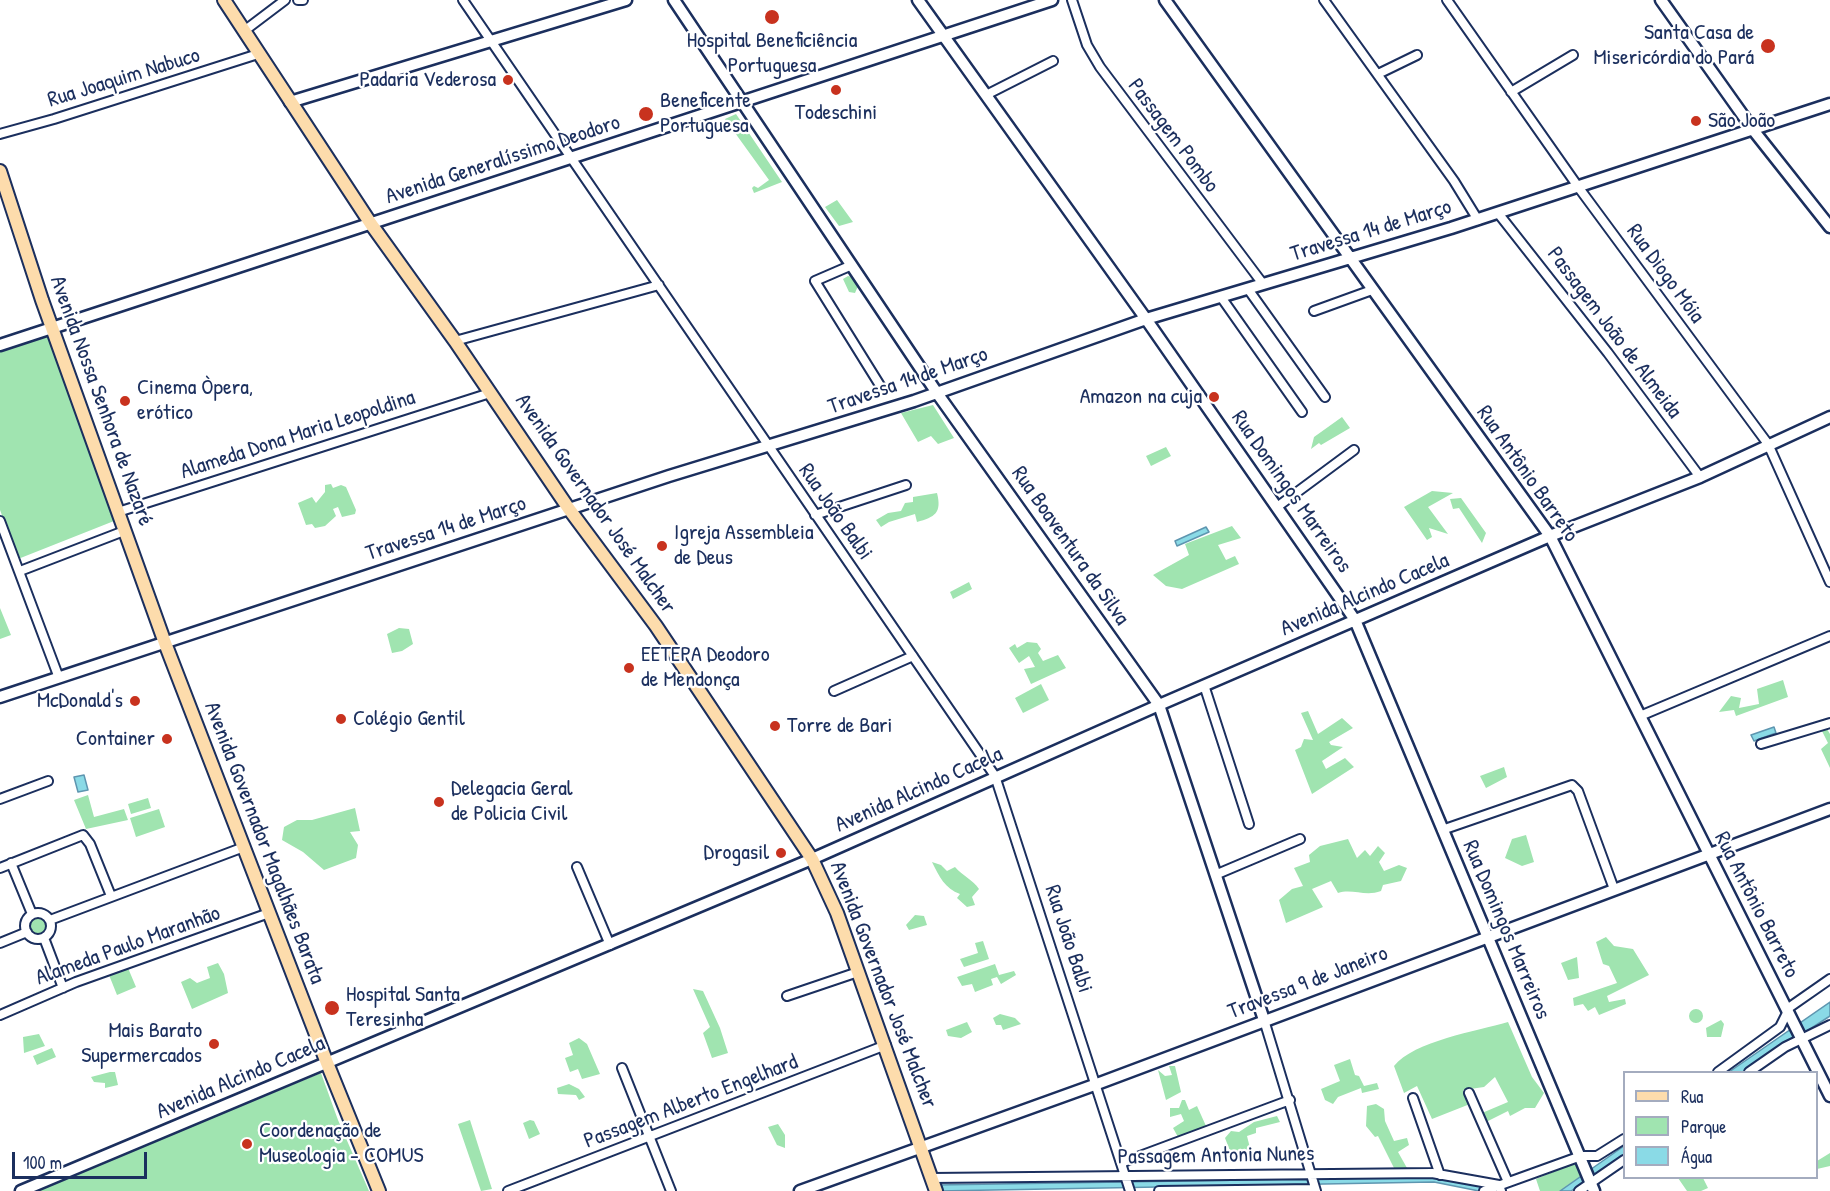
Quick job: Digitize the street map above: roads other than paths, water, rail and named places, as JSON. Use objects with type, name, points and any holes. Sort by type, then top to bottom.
[{"type":"main road","name":"Avenida Governador José Malcher","points":[[224,0],[371,224],[455,341],[569,509],[656,626],[812,859],[837,913],[923,1146],[936,1191]]},
{"type":"main road","name":"Avenida Nossa Senhora de Nazaré","points":[[0,171],[52,327],[165,643]]},
{"type":"main road","name":"Avenida Governador Magalhães Barata","points":[[165,643],[327,1064],[379,1191]]},
{"type":"street","points":[[244,31],[285,0]]},
{"type":"street","points":[[298,0],[303,0]]},
{"type":"street","name":"Rua João Balbi","points":[[463,0],[995,776],[1097,1084],[1129,1191]]},
{"type":"street","points":[[290,102],[626,0]]},
{"type":"street","name":"Rua Boaventura da Silva","points":[[674,0],[937,393],[1159,705],[1290,1100],[1316,1190]]},
{"type":"street","name":"Rua Domingos Marreiros","points":[[918,0],[1146,319],[1355,620],[1592,1186]]},
{"type":"street","name":"Avenida Generalíssimo Deodoro","points":[[0,345],[1052,0]]},
{"type":"street","name":"Passagem Pombo","points":[[1072,0],[1087,45],[1100,67],[1263,284]]},
{"type":"street","name":"Rua Antônio Barreto","points":[[1165,0],[1550,536],[1818,1071]]},
{"type":"street","points":[[1324,0],[1454,182],[1478,220]]},
{"type":"street","name":"Rua Diogo Móia","points":[[1447,0],[1579,188],[1768,444],[1830,582]]},
{"type":"street","points":[[1661,0],[1754,131],[1830,227]]},
{"type":"street","name":"Rua Joaquim Nabuco","points":[[0,134],[54,120],[258,54]]},
{"type":"street","points":[[1378,75],[1417,55]]},
{"type":"street","points":[[1511,92],[1573,56]]},
{"type":"street","points":[[986,95],[1053,61]]},
{"type":"street","name":"Travessa 14 de Março","points":[[0,697],[569,509],[937,393],[1146,319],[1478,220],[1754,131],[1830,104]]},
{"type":"street","name":"Passagem João de Almeida","points":[[1498,213],[1608,353],[1700,477]]},
{"type":"street","points":[[852,265],[815,281],[881,387]]},
{"type":"street","points":[[455,341],[659,285]]},
{"type":"street","points":[[1248,289],[1325,397]]},
{"type":"street","points":[[1314,311],[1372,290]]},
{"type":"street","points":[[1221,297],[1302,412]]},
{"type":"street","name":"Alameda Dona Maria Leopoldina","points":[[118,512],[490,393]]},
{"type":"street","name":"Avenida Alcindo Cacela","points":[[21,1191],[812,859],[995,776],[1550,536],[1700,477],[1830,417]]},
{"type":"street","points":[[1277,507],[1354,450]]},
{"type":"street","points":[[815,514],[906,486]]},
{"type":"street","points":[[0,521],[59,678]]},
{"type":"street","points":[[20,571],[124,531]]},
{"type":"street","points":[[1640,716],[1830,636]]},
{"type":"street","points":[[834,691],[913,656]]},
{"type":"street","points":[[1203,686],[1249,824]]},
{"type":"street","points":[[1761,744],[1830,723]]},
{"type":"street","points":[[0,799],[48,781]]},
{"type":"street","points":[[1442,830],[1572,785],[1578,791],[1614,889]]},
{"type":"street","name":"Travessa 9 de Janeiro","points":[[800,1191],[1097,1084],[1830,809]]},
{"type":"street","points":[[0,868],[83,835],[90,844],[111,896]]},
{"type":"street","points":[[1215,875],[1300,839]]},
{"type":"street","points":[[51,920],[244,847]]},
{"type":"street","points":[[11,863],[32,914]]},
{"type":"street","points":[[577,867],[610,945]]},
{"type":"street","points":[[39,912],[51,920],[52,927],[44,938],[37,939],[27,932],[25,925],[32,914],[39,912]]},
{"type":"street","name":"Alameda Paulo Maranhão","points":[[0,1015],[63,988],[269,913]]},
{"type":"street","points":[[0,944],[27,932]]},
{"type":"street","points":[[44,938],[63,988]]},
{"type":"street","points":[[787,996],[858,972]]},
{"type":"street","points":[[1719,1071],[1780,1027],[1787,1011],[1830,979]]},
{"type":"street","points":[[1750,1071],[1785,1047],[1830,1025]]},
{"type":"street","name":"Passagem Alberto Engelhard","points":[[508,1191],[886,1045]]},
{"type":"street","points":[[622,1068],[671,1191]]},
{"type":"street","name":"Rua Antônio Barreto","points":[[1818,1071],[1830,1096]]},
{"type":"street","points":[[1470,1093],[1508,1182]]},
{"type":"street","points":[[1413,1098],[1440,1174]]},
{"type":"street","points":[[1121,1163],[1290,1100]]},
{"type":"street","points":[[1484,1191],[1582,1158],[1597,1156],[1623,1140]]},
{"type":"street","points":[[1579,1191],[1592,1186],[1623,1161]]},
{"type":"street","name":"Passagem Antonia Nunes","points":[[932,1178],[1311,1173],[1440,1174],[1498,1188]]},
{"type":"street","points":[[1159,1191],[1316,1190]]},
{"type":"water","points":[[1206,527],[1209,532],[1177,546],[1175,541]]},
{"type":"water","points":[[1774,727],[1776,733],[1754,741],[1751,735]]},
{"type":"water","points":[[84,775],[88,790],[78,792],[74,777]]},
{"type":"water","points":[[1830,1002],[1830,1016],[1746,1071],[1730,1071]]},
{"type":"water","points":[[1623,1147],[1623,1155],[1571,1191],[1560,1191]]},
{"type":"water","points":[[1433,1177],[1454,1179],[1496,1191],[1479,1191],[1434,1182],[938,1191],[936,1185]]},
{"type":"place","name":"Hospital Beneficiência Portuguesa","points":[[772,17]]},
{"type":"place","name":"Santa Casa de Misericórdia do Pará","points":[[1768,46]]},
{"type":"place","name":"Padaria Vederosa","points":[[508,80]]},
{"type":"place","name":"Todeschini","points":[[836,90]]},
{"type":"place","name":"Beneficente Portuguesa","points":[[646,114]]},
{"type":"place","name":"São João","points":[[1696,121]]},
{"type":"place","name":"Amazon na cuja","points":[[1214,397]]},
{"type":"place","name":"Cinema Òpera, erótico","points":[[125,401]]},
{"type":"place","name":"Igreja Assembleia de Deus","points":[[662,546]]},
{"type":"place","name":"EETEPA Deodoro de Mendonça","points":[[629,668]]},
{"type":"place","name":"McDonald's","points":[[135,701]]},
{"type":"place","name":"Colégio Gentil","points":[[341,719]]},
{"type":"place","name":"Torre de Bari","points":[[775,726]]},
{"type":"place","name":"Container","points":[[167,739]]},
{"type":"place","name":"Delegacia Geral de Policia Civil","points":[[439,802]]},
{"type":"place","name":"Drogasil","points":[[781,853]]},
{"type":"place","name":"Hospital Santa Teresinha","points":[[332,1008]]},
{"type":"place","name":"Mais Barato Supermercados","points":[[214,1044]]},
{"type":"place","name":"Coordenação de Museologia - COMUS","points":[[247,1144]]}]
